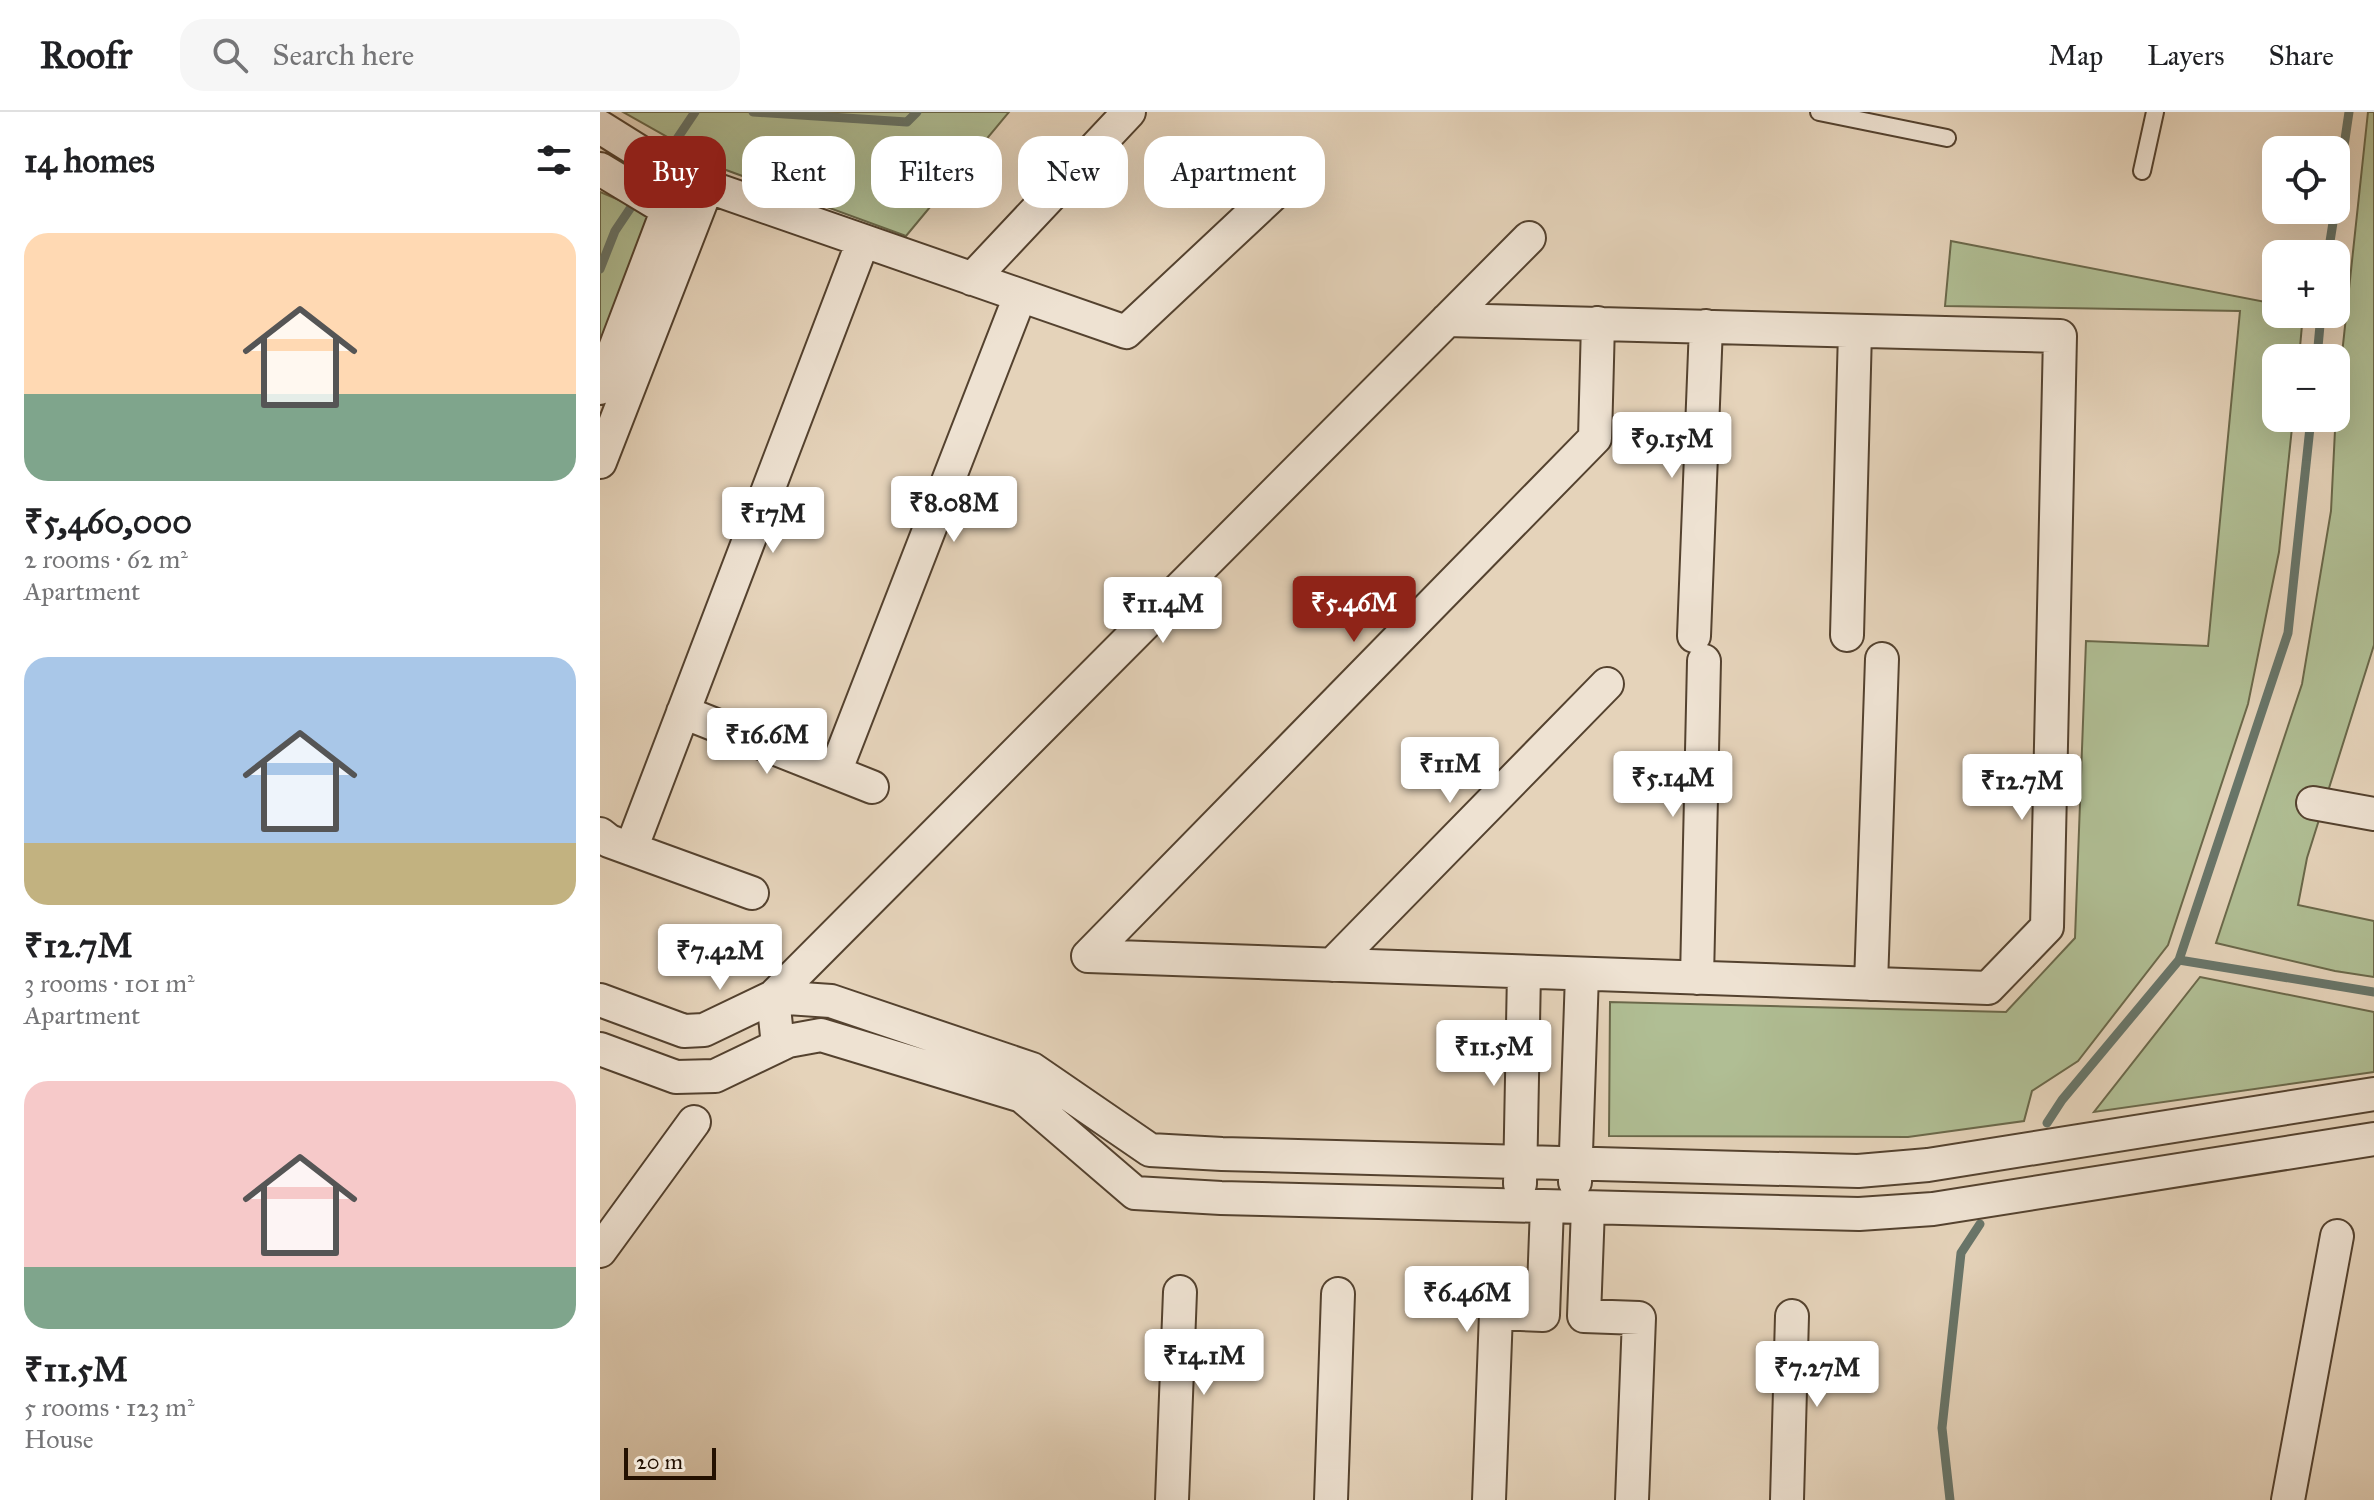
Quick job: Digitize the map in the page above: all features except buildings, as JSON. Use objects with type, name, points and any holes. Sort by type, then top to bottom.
[{"type":"street","points":[[972,279],[1129,112]]},
{"type":"street","points":[[600,127],[624,141]]},
{"type":"street","points":[[600,169],[668,210],[600,388]]},
{"type":"street","points":[[726,193],[1126,332],[1258,208]]},
{"type":"street","points":[[600,462],[684,208]]},
{"type":"street","points":[[600,1000],[684,1031],[704,1030],[773,997],[1529,238]]},
{"type":"street","points":[[631,849],[863,241]]},
{"type":"street","points":[[835,772],[1020,296]]},
{"type":"street","points":[[1447,320],[1598,323],[2060,336],[2047,927],[1988,988],[1088,956],[1595,438],[1598,323]]},
{"type":"street","points":[[1697,978],[1699,649],[1706,326]]},
{"type":"street","points":[[1847,635],[1855,331]]},
{"type":"street","points":[[1871,984],[1882,659]]},
{"type":"street","points":[[1332,965],[1607,684]]},
{"type":"street","points":[[683,712],[872,787]]},
{"type":"street","points":[[2313,803],[2374,814]]},
{"type":"street","points":[[600,834],[609,841],[752,893]]},
{"type":"street","points":[[1524,972],[1521,1162],[1557,1207],[1584,1316]]},
{"type":"street","points":[[1543,1315],[1557,1207],[1575,1164],[1582,974]]},
{"type":"street","points":[[773,997],[778,1046]]},
{"type":"street","points":[[773,997],[831,1001],[1032,1069],[1150,1150],[1858,1171],[1928,1165],[2374,1094]]},
{"type":"street","points":[[600,1049],[676,1077],[715,1076],[788,1041],[821,1035],[1022,1096],[1135,1193],[1221,1198],[1859,1214],[1933,1209],[2374,1139]]},
{"type":"street","points":[[600,1251],[694,1122]]},
{"type":"street","points":[[2288,1500],[2337,1236]]},
{"type":"street","points":[[1172,1500],[1180,1292]]},
{"type":"street","points":[[1331,1500],[1338,1294]]},
{"type":"street","points":[[1489,1500],[1496,1313],[1639,1318],[1632,1500]]},
{"type":"street","points":[[1787,1500],[1792,1316]]},
{"type":"lane","points":[[1819,112],[1947,138]]},
{"type":"lane","points":[[2142,171],[2155,112]]},
{"type":"green space","points":[[623,112],[1009,112],[989,136],[871,136],[871,208],[929,208],[906,236],[830,208],[855,208],[855,136],[742,136],[742,176],[726,170],[726,136],[666,136]]},
{"type":"green space","points":[[2368,112],[2374,112],[2374,645],[2307,858],[2298,905],[2374,921],[2374,977],[2216,943],[2302,684],[2331,511],[2335,432],[2350,432],[2350,344],[2343,344],[2345,328],[2350,328],[2350,280]]},
{"type":"green space","points":[[600,192],[624,202],[624,208],[638,208],[652,214],[600,346]]},
{"type":"green space","points":[[1951,241],[2262,301],[2262,328],[2302,328],[2300,344],[2262,344],[2262,432],[2292,432],[2279,552],[2248,704],[2168,945],[2078,1061],[2032,1091],[2024,1121],[1908,1137],[1609,1136],[1610,1002],[2006,1012],[2075,938],[2086,641],[2208,646],[2240,311],[1945,306]]},
{"type":"green space","points":[[2200,977],[2374,1012],[2374,1072],[2094,1112]]},
{"type":"waterway","points":[[600,269],[615,231],[695,112]]},
{"type":"waterway","points":[[753,112],[907,122],[917,112]]},
{"type":"waterway","points":[[2345,136],[2349,112]]},
{"type":"waterway","points":[[2330,240],[2333,224]]},
{"type":"waterway","points":[[2318,344],[2320,328]]},
{"type":"waterway","points":[[2179,960],[2288,633],[2310,432]]},
{"type":"waterway","points":[[2047,1123],[2062,1100],[2179,960],[2374,992]]},
{"type":"waterway","points":[[1950,1500],[1942,1428],[1961,1253],[1980,1224]]}]
